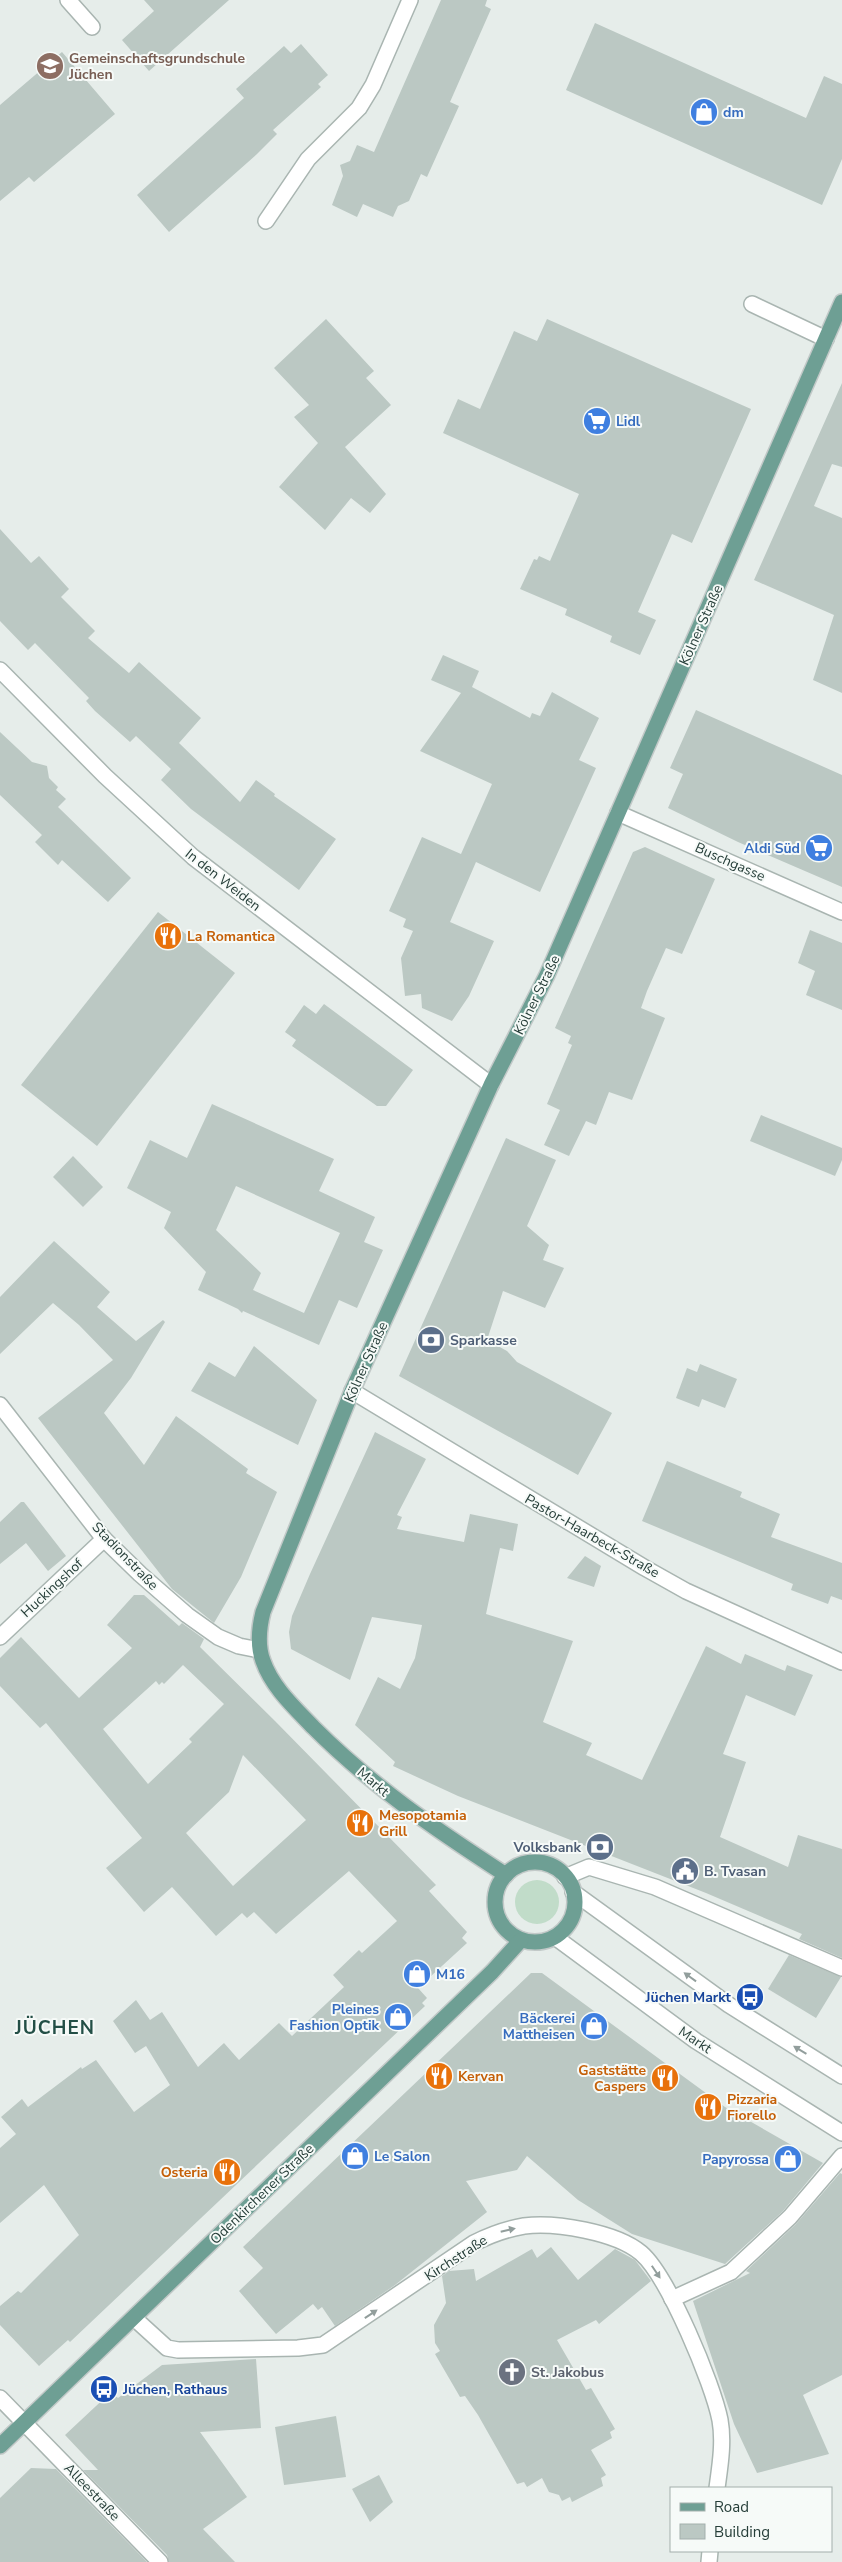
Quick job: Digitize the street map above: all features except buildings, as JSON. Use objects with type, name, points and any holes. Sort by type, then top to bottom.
[{"type":"main road","name":"Kölner Straße","points":[[278,1689],[267,1671],[259,1650],[260,1626],[267,1598],[352,1392],[491,1085],[544,983],[842,302]]},
{"type":"main road","name":"Markt","points":[[278,1689],[328,1742],[374,1784],[417,1816],[506,1875]]},
{"type":"main road","points":[[543,1863],[555,1868],[565,1877],[573,1892],[574,1909],[571,1920],[555,1937],[538,1942],[521,1940],[511,1935],[498,1917],[496,1895],[499,1884],[506,1875],[523,1865],[543,1863]]},
{"type":"main road","name":"Odenkirchener Straße","points":[[0,2446],[485,1979],[521,1940]]},
{"type":"street","points":[[68,0],[92,27]]},
{"type":"street","points":[[266,221],[308,159],[359,108],[373,85],[410,0]]},
{"type":"street","points":[[752,304],[826,339]]},
{"type":"street","name":"In den Weiden","points":[[0,670],[105,776],[193,857],[491,1085]]},
{"type":"street","name":"Buschgasse","points":[[618,813],[842,912]]},
{"type":"street","name":"Pastor-Haarbeck-Straße","points":[[352,1392],[645,1568],[686,1590],[842,1662]]},
{"type":"street","name":"Stadionstraße","points":[[0,1405],[104,1539],[157,1590],[203,1627],[230,1643],[259,1650]]},
{"type":"street","name":"Huckingshof","points":[[0,1637],[104,1539]]},
{"type":"street","points":[[565,1877],[589,1867],[655,1887],[842,1968]]},
{"type":"street","points":[[573,1892],[729,2005],[842,2076]]},
{"type":"street","name":"Markt","points":[[555,1937],[696,2041],[842,2133]]},
{"type":"street","points":[[672,2299],[731,2272],[790,2217],[842,2156]]},
{"type":"street","name":"Kirchstraße","points":[[134,2318],[167,2348],[178,2350],[298,2348],[330,2342],[474,2243],[498,2232],[524,2226],[577,2230],[608,2237],[642,2254],[654,2268],[672,2299],[707,2377],[720,2420],[722,2452],[717,2487]]},
{"type":"street","name":"Alleestraße","points":[[0,2398],[160,2562]]},
{"type":"green space","points":[[533,1880],[541,1880],[553,1886],[559,1902],[553,1918],[541,1924],[533,1924],[521,1918],[515,1906],[515,1898],[521,1886]]},
{"type":"place","name":"Gemeinschaftsgrundschule Jüchen","points":[[50,66]]},
{"type":"place","name":"dm","points":[[704,112]]},
{"type":"place","name":"Lidl","points":[[597,421]]},
{"type":"place","name":"Aldi Süd","points":[[819,848]]},
{"type":"place","name":"La Romantica","points":[[168,936]]},
{"type":"place","name":"Sparkasse","points":[[431,1340]]},
{"type":"place","name":"Mesopotamia Grill","points":[[360,1823]]},
{"type":"place","name":"Volksbank","points":[[600,1847]]},
{"type":"place","name":"B. Tvasan","points":[[685,1871]]},
{"type":"place","name":"M16","points":[[417,1974]]},
{"type":"place","name":"Jüchen Markt","points":[[750,1997]]},
{"type":"place","name":"Pleines Fashion Optik","points":[[398,2017]]},
{"type":"place","name":"Bäckerei Mattheisen","points":[[594,2026]]},
{"type":"place","name":"Kervan","points":[[439,2076]]},
{"type":"place","name":"Gaststätte Caspers","points":[[665,2078]]},
{"type":"place","name":"Pizzaria Fiorello","points":[[708,2107]]},
{"type":"place","name":"Le Salon","points":[[355,2156]]},
{"type":"place","name":"Papyrossa","points":[[788,2159]]},
{"type":"place","name":"Osteria","points":[[227,2172]]},
{"type":"place","name":"St. Jakobus","points":[[512,2372]]},
{"type":"place","name":"Jüchen, Rathaus","points":[[104,2389]]},
{"type":"district","name":"JÜCHEN","points":[[55,2028]]}]
